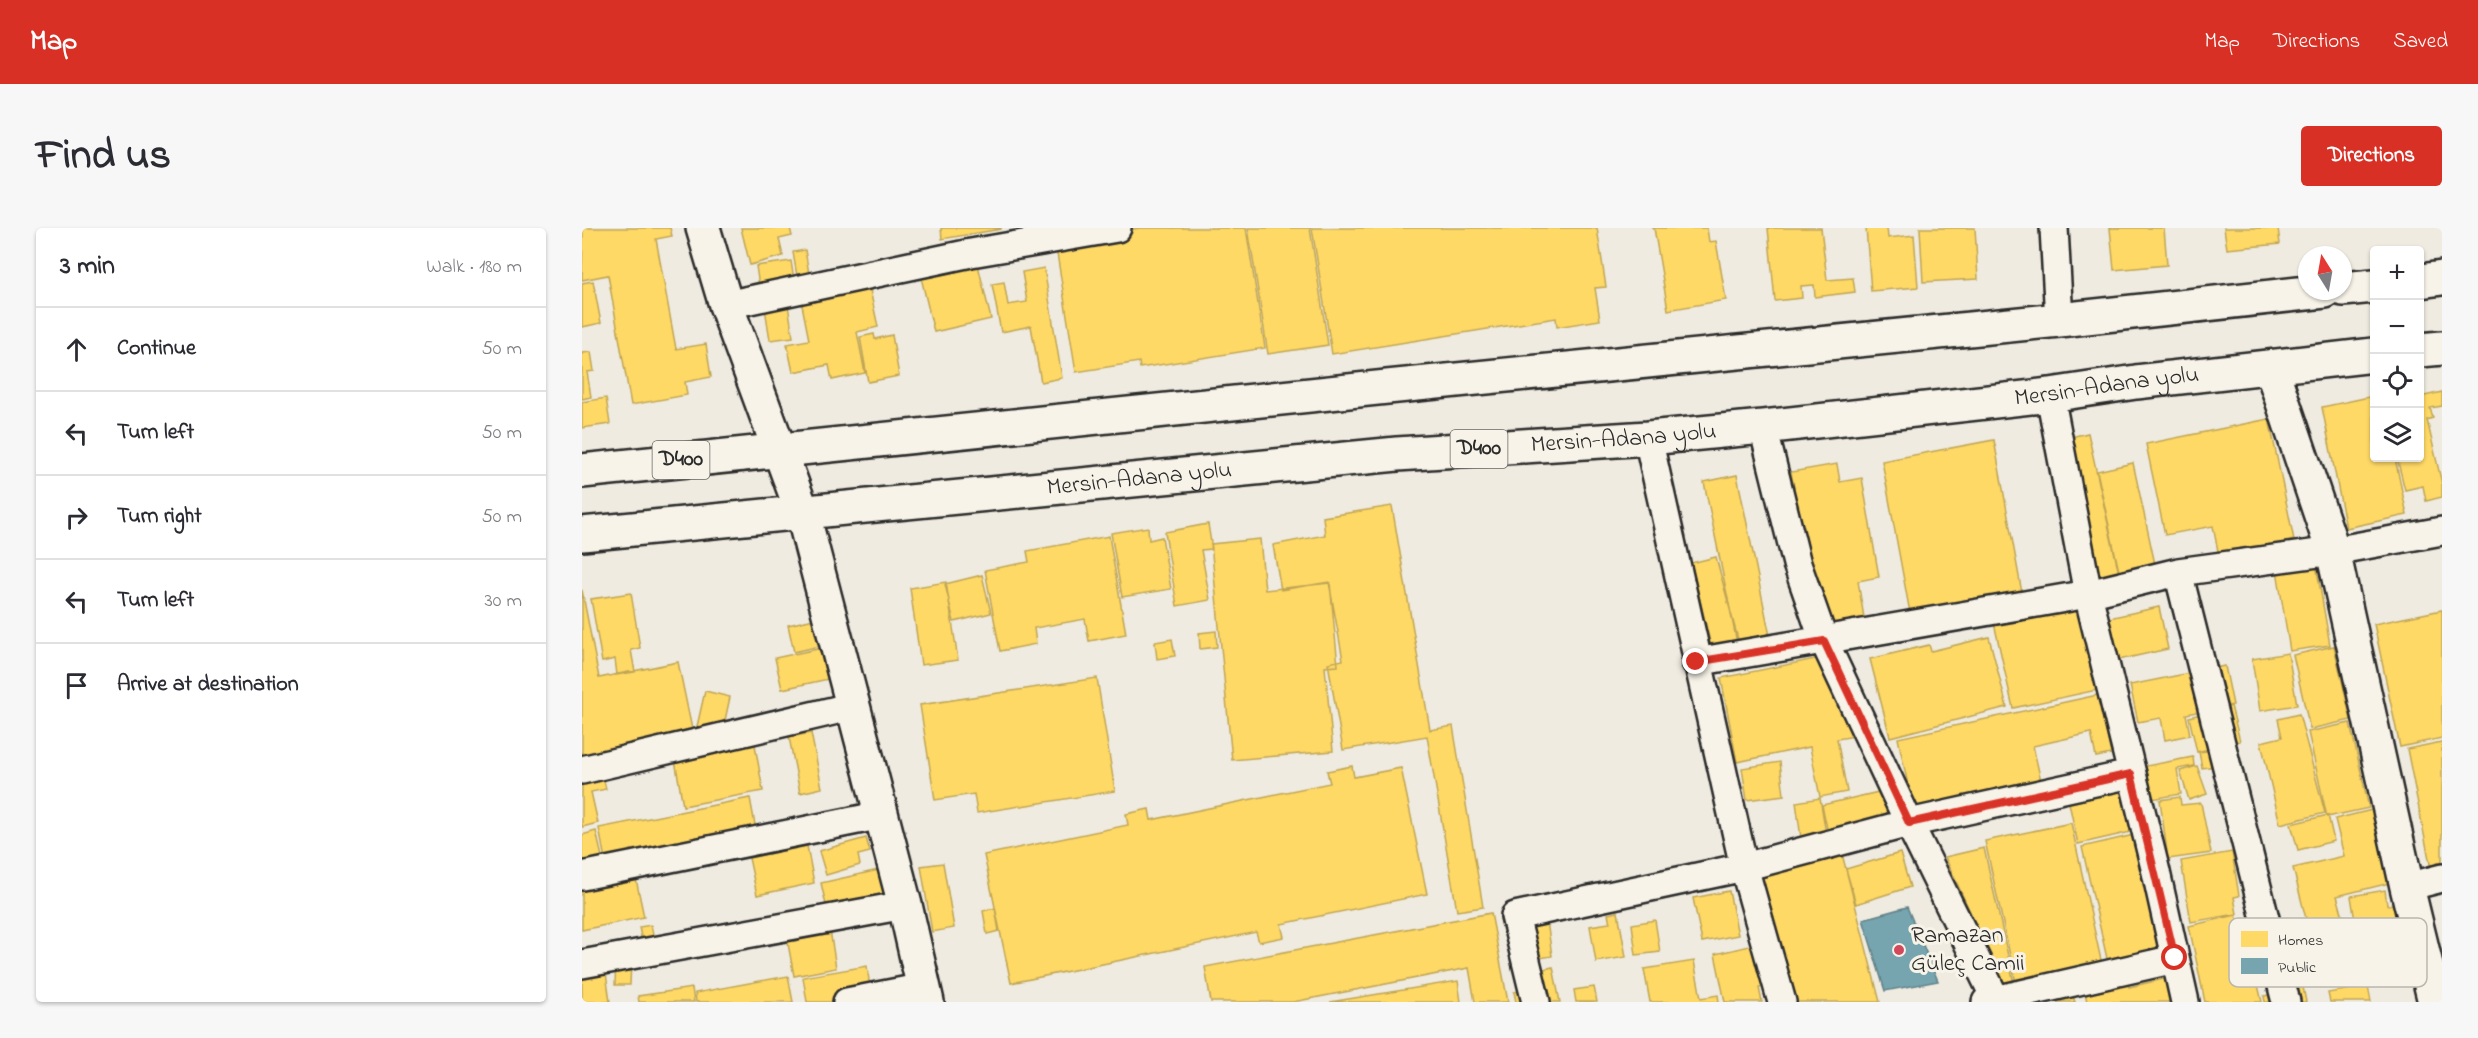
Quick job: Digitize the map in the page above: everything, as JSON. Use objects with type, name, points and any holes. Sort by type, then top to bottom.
[{"type":"main road","points":[[703,228],[726,305],[803,514],[906,905],[926,995]]},
{"type":"main road","points":[[2424,280],[2442,278]]},
{"type":"main road","points":[[2352,288],[2370,286]]},
{"type":"main road","name":"D400","points":[[582,471],[2298,294]]},
{"type":"main road","points":[[2424,350],[2442,348]]},
{"type":"main road","name":"Mersin-Adana yolu","points":[[582,534],[1397,454],[1648,438],[1763,427],[2050,395],[2136,382],[2370,355]]},
{"type":"main road","points":[[2271,367],[2332,551],[2415,918]]},
{"type":"main road","points":[[2427,969],[2435,1002]]},
{"type":"street","points":[[726,305],[971,253],[1117,228]]},
{"type":"street","points":[[2054,228],[2059,320]]},
{"type":"street","points":[[2050,395],[2088,594],[2185,1002]]},
{"type":"street","points":[[1763,427],[1797,564],[1824,641],[1993,1001],[2175,958]]},
{"type":"street","points":[[1648,438],[1696,662],[1744,867],[1782,1002]]},
{"type":"street","points":[[1696,662],[2088,594],[2178,572],[2332,551],[2442,531]]},
{"type":"street","points":[[2178,572],[2265,918]]},
{"type":"street","points":[[582,770],[854,706]]},
{"type":"street","points":[[1536,1002],[1515,916],[1744,867],[1909,823],[2131,774]]},
{"type":"street","points":[[582,876],[882,815]]},
{"type":"street","points":[[2407,887],[2442,878]]},
{"type":"street","points":[[582,964],[906,905]]},
{"type":"street","points":[[2282,987],[2286,1002]]},
{"type":"street","points":[[847,1002],[926,995]]},
{"type":"building: Homes","points":[[583,228],[670,228],[672,236],[656,239],[676,349],[706,344],[711,377],[685,382],[687,395],[631,405],[608,275],[582,280]]},
{"type":"building: Homes","points":[[741,228],[790,228],[792,236],[779,239],[783,256],[750,265]]},
{"type":"building: Homes","points":[[941,228],[1001,228],[1001,229],[942,239]]},
{"type":"building: Homes","points":[[1140,228],[1246,228],[1265,348],[1140,368],[1139,362],[1076,372],[1055,241]]},
{"type":"building: Homes","points":[[1248,228],[1310,228],[1328,345],[1268,354]]},
{"type":"building: Homes","points":[[1312,228],[1597,228],[1606,287],[1595,288],[1600,320],[1557,327],[1556,318],[1332,354]]},
{"type":"building: Homes","points":[[1654,228],[1707,228],[1709,242],[1716,241],[1726,300],[1668,310]]},
{"type":"building: Homes","points":[[1768,228],[1821,228],[1827,280],[1853,278],[1855,292],[1815,297],[1814,285],[1801,286],[1802,298],[1775,301]]},
{"type":"building: Homes","points":[[1866,228],[1887,228],[1888,238],[1914,235],[1918,287],[1871,291]]},
{"type":"building: Homes","points":[[1920,228],[1975,228],[1978,279],[1923,282]]},
{"type":"building: Homes","points":[[2110,228],[2164,228],[2167,265],[2114,270]]},
{"type":"building: Homes","points":[[2224,228],[2278,228],[2280,244],[2227,249]]},
{"type":"building: Homes","points":[[805,250],[810,280],[798,282],[793,252]]},
{"type":"building: Homes","points":[[791,261],[794,280],[759,286],[756,266]]},
{"type":"building: Homes","points":[[977,261],[991,319],[934,332],[920,273]]},
{"type":"building: Homes","points":[[1044,268],[1062,378],[1041,382],[1031,326],[1001,332],[992,284],[1004,282],[1008,305],[1027,302],[1022,272]]},
{"type":"building: Homes","points":[[593,281],[601,323],[582,327],[582,283]]},
{"type":"building: Homes","points":[[869,285],[878,327],[857,332],[865,373],[832,380],[829,365],[793,372],[787,344],[809,340],[801,300]]},
{"type":"building: Homes","points":[[788,305],[793,337],[770,340],[765,308]]},
{"type":"building: Homes","points":[[874,334],[875,339],[892,335],[899,376],[868,382],[860,337]]},
{"type":"building: Homes","points":[[591,352],[594,371],[587,372],[591,397],[582,399],[582,353]]},
{"type":"building: Homes","points":[[2442,392],[2442,406],[2430,408],[2433,418],[2427,420],[2442,484],[2442,497],[2426,501],[2423,486],[2405,490],[2398,462],[2424,462],[2424,396]]},
{"type":"building: Homes","points":[[2370,397],[2370,462],[2396,462],[2407,515],[2346,528],[2322,407]]},
{"type":"building: Homes","points":[[606,398],[610,424],[582,428],[582,402]]},
{"type":"building: Homes","points":[[2269,419],[2294,540],[2219,556],[2213,526],[2165,535],[2146,444]]},
{"type":"building: Homes","points":[[2088,433],[2119,574],[2097,578],[2066,438]]},
{"type":"building: Homes","points":[[1994,440],[2022,593],[1910,613],[1882,461]]},
{"type":"building: Homes","points":[[2133,463],[2156,569],[2120,576],[2097,471]]},
{"type":"building: Homes","points":[[1837,464],[1840,482],[1862,478],[1879,577],[1858,581],[1865,624],[1819,632],[1791,472]]},
{"type":"building: Homes","points":[[1737,475],[1771,641],[1738,648],[1704,482]]},
{"type":"building: Homes","points":[[1392,506],[1430,730],[1453,726],[1483,907],[1457,911],[1427,736],[1343,750],[1328,663],[1343,660],[1329,582],[1281,590],[1273,545],[1325,535],[1323,517]]},
{"type":"building: Homes","points":[[1208,524],[1212,549],[1201,550],[1210,600],[1177,606],[1165,532]]},
{"type":"building: Homes","points":[[1148,527],[1149,540],[1162,537],[1171,589],[1122,597],[1111,533]]},
{"type":"building: Homes","points":[[1109,536],[1126,634],[1089,641],[1085,619],[1034,628],[1036,644],[1000,651],[985,570],[1029,562],[1027,551]]},
{"type":"building: Homes","points":[[1260,539],[1265,590],[1330,583],[1338,666],[1325,667],[1333,751],[1232,760],[1211,544]]},
{"type":"building: Homes","points":[[1716,557],[1739,643],[1712,650],[1691,563]]},
{"type":"building: Homes","points":[[2316,564],[2330,645],[2290,651],[2277,570]]},
{"type":"building: Homes","points":[[982,575],[991,613],[954,622],[945,584]]},
{"type":"building: Homes","points":[[946,582],[958,660],[921,665],[910,588]]},
{"type":"building: Homes","points":[[582,590],[599,678],[678,662],[693,734],[582,759]]},
{"type":"building: Homes","points":[[631,593],[640,648],[631,650],[635,672],[617,675],[615,659],[602,662],[591,599]]},
{"type":"building: Homes","points":[[2079,605],[2097,690],[2013,708],[1994,623]]},
{"type":"building: Homes","points":[[2159,607],[2168,649],[2118,660],[2109,618]]},
{"type":"building: Homes","points":[[2442,610],[2442,738],[2400,747],[2374,624]]},
{"type":"building: Homes","points":[[814,619],[820,646],[794,652],[788,625]]},
{"type":"building: Homes","points":[[1216,631],[1217,647],[1200,649],[1199,633]]},
{"type":"building: Homes","points":[[1989,637],[2007,707],[1890,737],[1870,659],[1929,645],[1931,651]]},
{"type":"building: Homes","points":[[1172,639],[1175,656],[1157,659],[1155,642]]},
{"type":"building: Homes","points":[[2334,646],[2351,720],[2310,729],[2293,655]]},
{"type":"building: Homes","points":[[827,647],[833,678],[782,689],[775,658]]},
{"type":"building: Homes","points":[[2288,653],[2297,705],[2260,711],[2252,659]]},
{"type":"building: Homes","points":[[1820,658],[1855,736],[1837,739],[1847,792],[1820,797],[1810,747],[1737,762],[1721,678]]},
{"type":"building: Homes","points":[[2225,666],[2233,705],[2186,714],[2190,735],[2165,740],[2161,718],[2138,722],[2130,685]]},
{"type":"building: Homes","points":[[1097,678],[1115,791],[977,813],[974,794],[935,800],[920,705]]},
{"type":"building: Homes","points":[[705,691],[730,697],[724,725],[716,723],[713,735],[696,731]]},
{"type":"building: Homes","points":[[2098,695],[2111,754],[2096,757],[2091,733],[2033,746],[2044,794],[1916,823],[1898,738]]},
{"type":"building: Homes","points":[[2231,706],[2240,741],[2197,752],[2189,717]]},
{"type":"building: Homes","points":[[2299,714],[2325,813],[2280,824],[2261,742],[2282,737],[2278,719]]},
{"type":"building: Homes","points":[[2350,723],[2369,808],[2327,817],[2308,732]]},
{"type":"building: Homes","points":[[811,733],[822,788],[800,793],[789,737]]},
{"type":"building: Homes","points":[[2442,742],[2442,867],[2431,869],[2407,749]]},
{"type":"building: Homes","points":[[755,745],[763,791],[683,806],[675,760]]},
{"type":"building: Homes","points":[[2220,749],[2222,765],[2202,768],[2199,752]]},
{"type":"building: Homes","points":[[2193,757],[2194,766],[2177,769],[2181,794],[2152,799],[2146,766]]},
{"type":"building: Homes","points":[[1780,762],[1784,795],[1747,800],[1742,768]]},
{"type":"building: Homes","points":[[1352,766],[1354,777],[1401,768],[1427,894],[1281,924],[1284,937],[1259,942],[1256,932],[1011,983],[984,855],[1128,825],[1126,814],[1149,809],[1151,820],[1330,783],[1327,771]]},
{"type":"building: Homes","points":[[2197,766],[2207,794],[2189,800],[2180,771]]},
{"type":"building: Homes","points":[[601,768],[606,789],[591,792],[598,823],[582,827],[582,773]]},
{"type":"building: Homes","points":[[1883,791],[1889,820],[1828,833],[1822,805]]},
{"type":"building: Homes","points":[[2126,791],[2135,831],[2078,844],[2069,803]]},
{"type":"building: Homes","points":[[2180,797],[2181,805],[2201,803],[2211,853],[2168,859],[2160,800]]},
{"type":"building: Homes","points":[[750,798],[758,841],[607,870],[599,828]]},
{"type":"building: Homes","points":[[1820,798],[1826,834],[1801,838],[1796,802]]},
{"type":"building: Homes","points":[[2372,810],[2390,883],[2337,896],[2343,918],[2306,918],[2293,868],[2344,856],[2335,819]]},
{"type":"building: Homes","points":[[2328,815],[2334,841],[2298,850],[2291,824]]},
{"type":"building: Homes","points":[[2071,823],[2102,965],[2016,983],[1985,841]]},
{"type":"building: Homes","points":[[596,831],[605,870],[582,875],[582,835]]},
{"type":"building: Homes","points":[[2134,835],[2159,951],[2108,963],[2082,847]]},
{"type":"building: Homes","points":[[866,838],[870,852],[858,855],[860,865],[826,875],[819,851]]},
{"type":"building: Homes","points":[[807,846],[814,883],[757,895],[749,858]]},
{"type":"building: Homes","points":[[1984,848],[2014,983],[2004,986],[1945,857]]},
{"type":"building: Homes","points":[[1841,850],[1880,1002],[1795,1002],[1761,870]]},
{"type":"building: Homes","points":[[2232,852],[2239,896],[2234,897],[2237,914],[2191,922],[2181,861]]},
{"type":"building: Homes","points":[[1900,853],[1910,887],[1856,904],[1846,869]]},
{"type":"building: Homes","points":[[943,863],[954,928],[932,932],[921,866]]},
{"type":"building: Homes","points":[[883,869],[891,904],[829,918],[821,883]]},
{"type":"building: Homes","points":[[636,879],[644,917],[582,930],[582,891]]},
{"type":"building: Homes","points":[[2385,890],[2387,905],[2402,903],[2404,918],[2355,918],[2351,896]]},
{"type":"building: Homes","points":[[1729,891],[1738,935],[1702,942],[1693,898]]},
{"type":"building: Homes","points":[[995,908],[999,931],[987,934],[983,911]]},
{"type":"building: Homes","points":[[1618,912],[1626,957],[1596,962],[1590,926],[1610,923],[1608,914]]},
{"type":"building: Homes","points":[[1491,913],[1508,1002],[1475,1002],[1469,968],[1293,1002],[1211,1002],[1205,967]]},
{"type":"building: Homes","points":[[2236,915],[2237,918],[2229,918],[2229,987],[2258,987],[2262,1002],[2205,1002],[2189,926]]},
{"type":"building: Homes","points":[[1655,920],[1660,952],[1636,955],[1632,924]]},
{"type":"building: Homes","points":[[1547,921],[1552,956],[1523,961],[1517,926]]},
{"type":"building: Homes","points":[[651,925],[655,944],[643,947],[639,927]]},
{"type":"building: Homes","points":[[830,930],[836,968],[794,976],[787,938]]},
{"type":"building: Homes","points":[[1758,944],[1768,986],[1759,988],[1762,1002],[1725,1002],[1715,954]]},
{"type":"building: Homes","points":[[616,960],[631,960],[630,985],[615,985]]},
{"type":"building: Homes","points":[[1694,961],[1701,998],[1718,995],[1719,1002],[1650,1002],[1644,969]]},
{"type":"building: Homes","points":[[605,966],[610,1002],[582,1002],[582,970]]},
{"type":"building: Homes","points":[[867,966],[872,1002],[807,1002],[803,977]]},
{"type":"building: Homes","points":[[1553,967],[1560,1002],[1516,1002],[1514,992],[1534,988],[1530,972]]},
{"type":"building: Homes","points":[[788,976],[793,1002],[696,1002],[695,993]]},
{"type":"building: Homes","points":[[2168,978],[2173,1002],[2087,1002],[2085,992],[2128,983],[2129,987]]},
{"type":"building: Homes","points":[[1458,981],[1461,1002],[1330,1002]]},
{"type":"building: Homes","points":[[1594,987],[1597,1002],[1576,1002],[1574,990]]},
{"type":"building: Homes","points":[[2303,987],[2306,1002],[2265,1002],[2264,996]]},
{"type":"building: Homes","points":[[2368,987],[2371,1002],[2330,1002],[2328,993]]},
{"type":"building: Homes","points":[[692,988],[694,1002],[639,1002],[638,996]]},
{"type":"building: Homes","points":[[2073,996],[2075,1002],[2049,1002]]},
{"type":"building: Public","name":"Ramazan Güleç Camii","points":[[1907,907],[1938,981],[1885,991],[1863,919]]},
{"type":"place","name":"Ramazan Güleç Camii","points":[[1899,950]]},
{"type":"route","points":[[1696,662],[1824,641],[1909,823],[2131,774],[2175,958]]}]
